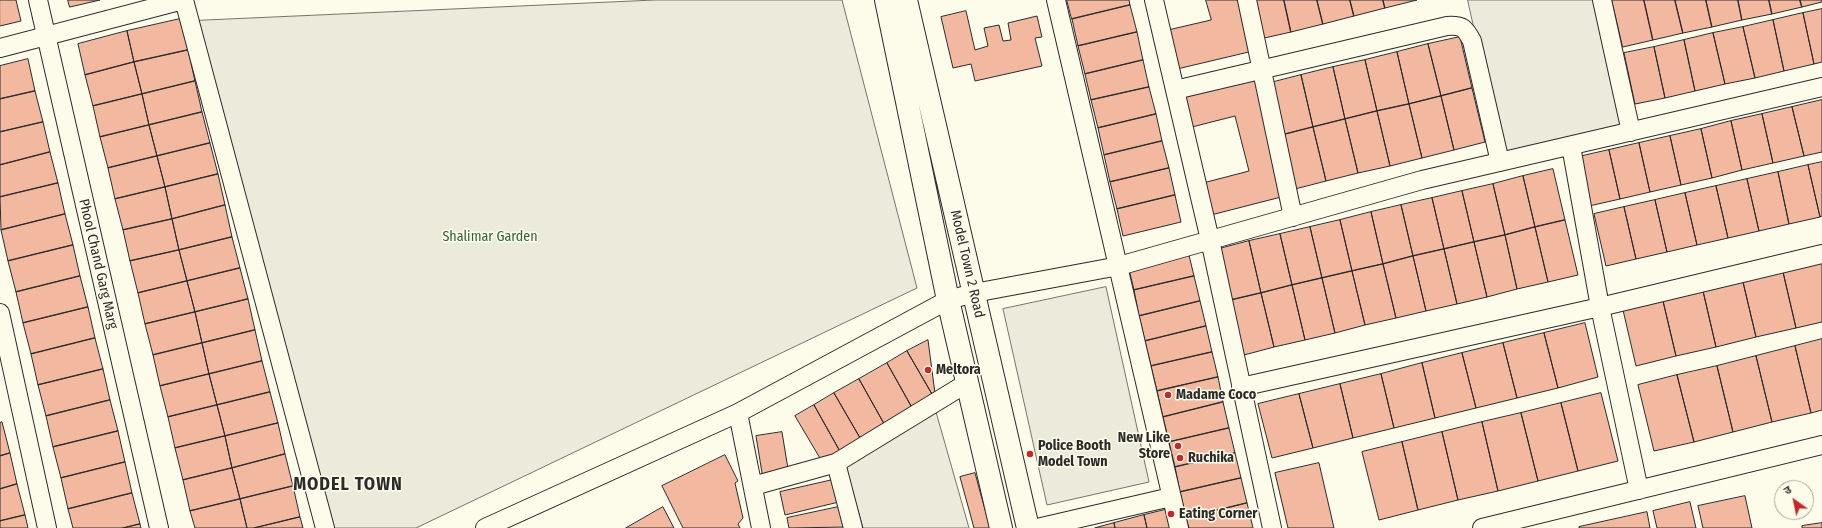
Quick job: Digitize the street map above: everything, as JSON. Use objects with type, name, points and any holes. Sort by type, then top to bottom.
[{"type":"street","name":"Phool Chand Garg Marg","points":[[38,0],[159,528]]},
{"type":"street","points":[[0,48],[184,0],[325,528]]},
{"type":"street","name":"Model Town 2 Road","points":[[886,0],[948,300],[1001,528]]},
{"type":"street","name":"Model Town 2 Road","points":[[906,0],[1028,528]]},
{"type":"street","points":[[1056,0],[1179,528]]},
{"type":"street","points":[[1154,0],[1210,240],[1272,528]]},
{"type":"street","points":[[1248,0],[1293,217]]},
{"type":"street","points":[[1602,0],[1631,132]]},
{"type":"street","points":[[1175,90],[1447,26],[1458,25],[1467,30],[1472,41],[1500,162]]},
{"type":"street","points":[[486,528],[738,413],[948,300],[974,293],[1119,266],[1422,180],[1822,88]]},
{"type":"street","points":[[1571,146],[1600,307],[1640,490]]},
{"type":"street","points":[[1241,387],[1600,307],[1822,254]]},
{"type":"street","points":[[0,313],[48,528]]},
{"type":"street","points":[[753,486],[836,464],[967,383]]},
{"type":"street","points":[[738,413],[762,528]]},
{"type":"street","points":[[1482,528],[1822,445]]},
{"type":"street","points":[[836,464],[853,528]]},
{"type":"street","points":[[1037,528],[1171,497]]},
{"type":"green space","name":"Shalimar Garden","points":[[655,0],[842,0],[917,288],[416,528],[330,528],[192,21]]},
{"type":"green space","points":[[1468,0],[1595,0],[1622,126],[1502,153]]},
{"type":"green space","points":[[936,412],[969,528],[863,528],[845,464]]},
{"type":"shaded area","points":[[1106,287],[1149,482],[1047,505],[1003,309]]},
{"type":"building","points":[[0,0],[16,0],[21,21],[0,26]]},
{"type":"building","points":[[68,0],[100,0],[70,7]]},
{"type":"building","points":[[1067,0],[1129,0],[1130,5],[1072,19]]},
{"type":"building","points":[[1206,0],[1241,0],[1253,51],[1177,69],[1168,30],[1211,20]]},
{"type":"building","points":[[1250,0],[1284,0],[1291,32],[1260,39]]},
{"type":"building","points":[[1284,0],[1317,0],[1323,24],[1291,32]]},
{"type":"building","points":[[1317,0],[1350,0],[1354,16],[1323,24]]},
{"type":"building","points":[[1350,0],[1383,0],[1385,8],[1354,16]]},
{"type":"building","points":[[1383,0],[1417,0],[1385,8]]},
{"type":"building","points":[[1612,0],[1644,0],[1653,40],[1623,47]]},
{"type":"building","points":[[1644,0],[1675,0],[1683,33],[1653,40]]},
{"type":"building","points":[[1675,0],[1706,0],[1712,27],[1683,33]]},
{"type":"building","points":[[1706,0],[1738,0],[1742,20],[1712,27]]},
{"type":"building","points":[[1738,0],[1769,0],[1772,14],[1742,20]]},
{"type":"building","points":[[1769,0],[1800,0],[1802,7],[1772,14]]},
{"type":"building","points":[[1800,0],[1822,0],[1822,2],[1802,7]]},
{"type":"building","points":[[1130,5],[1137,32],[1078,46],[1072,19]]},
{"type":"building","points":[[1822,9],[1822,62],[1814,64],[1803,13]]},
{"type":"building","points":[[966,11],[975,50],[988,46],[984,28],[999,25],[1003,41],[1011,40],[1008,23],[1037,16],[1042,37],[1035,38],[1042,66],[975,81],[971,64],[953,68],[941,17]]},
{"type":"building","points":[[1803,13],[1814,64],[1784,71],[1773,20]]},
{"type":"building","points":[[180,19],[188,50],[134,62],[127,31]]},
{"type":"building","points":[[1773,20],[1784,71],[1755,78],[1743,27]]},
{"type":"building","points":[[1743,27],[1755,78],[1725,84],[1713,33]]},
{"type":"building","points":[[127,31],[134,62],[85,75],[78,44]]},
{"type":"building","points":[[1137,32],[1143,60],[1085,74],[1078,46]]},
{"type":"building","points":[[1713,33],[1725,84],[1695,91],[1684,40]]},
{"type":"building","points":[[1460,37],[1472,88],[1441,96],[1428,44]]},
{"type":"building","points":[[1684,40],[1695,91],[1665,98],[1654,47]]},
{"type":"building","points":[[1428,44],[1441,96],[1409,104],[1397,52]]},
{"type":"building","points":[[1654,47],[1665,98],[1635,104],[1624,53]]},
{"type":"building","points":[[188,50],[195,81],[142,94],[134,62]]},
{"type":"building","points":[[1397,52],[1409,104],[1377,111],[1365,60]]},
{"type":"building","points":[[28,59],[35,91],[0,99],[0,66]]},
{"type":"building","points":[[1143,60],[1149,87],[1091,100],[1085,74]]},
{"type":"building","points":[[1365,60],[1377,111],[1345,119],[1333,67]]},
{"type":"building","points":[[134,62],[142,94],[93,106],[85,75]]},
{"type":"building","points":[[1333,67],[1345,119],[1313,127],[1301,75]]},
{"type":"building","points":[[1301,75],[1313,127],[1282,135],[1270,83]]},
{"type":"building","points":[[1255,76],[1285,196],[1211,215],[1203,183],[1249,171],[1235,116],[1192,127],[1184,94]]},
{"type":"building","points":[[195,81],[202,112],[149,125],[142,94]]},
{"type":"building","points":[[1149,87],[1156,114],[1098,128],[1091,100]]},
{"type":"building","points":[[1472,88],[1485,142],[1454,150],[1441,96]]},
{"type":"building","points":[[35,91],[43,122],[0,132],[0,99]]},
{"type":"building","points":[[142,94],[149,125],[100,137],[93,106]]},
{"type":"building","points":[[1441,96],[1454,150],[1422,158],[1409,104]]},
{"type":"building","points":[[1822,100],[1822,152],[1804,156],[1792,107]]},
{"type":"building","points":[[1409,104],[1422,158],[1390,166],[1377,111]]},
{"type":"building","points":[[1792,107],[1804,156],[1773,163],[1762,114]]},
{"type":"building","points":[[1377,111],[1390,166],[1358,173],[1345,119]]},
{"type":"building","points":[[202,112],[210,143],[157,156],[149,125]]},
{"type":"building","points":[[1156,114],[1162,141],[1104,155],[1098,128]]},
{"type":"building","points":[[1762,114],[1773,163],[1742,170],[1731,121]]},
{"type":"building","points":[[1345,119],[1358,173],[1326,181],[1313,127]]},
{"type":"building","points":[[1731,121],[1742,170],[1712,178],[1701,129]]},
{"type":"building","points":[[43,122],[50,152],[0,165],[0,132]]},
{"type":"building","points":[[149,125],[157,156],[108,168],[100,137]]},
{"type":"building","points":[[1313,127],[1326,181],[1295,189],[1282,135]]},
{"type":"building","points":[[1701,129],[1712,178],[1681,185],[1670,136]]},
{"type":"building","points":[[1670,136],[1681,185],[1650,192],[1639,143]]},
{"type":"building","points":[[1162,141],[1169,168],[1110,182],[1104,155]]},
{"type":"building","points":[[210,143],[218,174],[165,187],[157,156]]},
{"type":"building","points":[[1639,143],[1650,192],[1620,199],[1609,150]]},
{"type":"building","points":[[1609,150],[1620,199],[1589,206],[1578,157]]},
{"type":"building","points":[[50,152],[58,183],[0,197],[0,165]]},
{"type":"building","points":[[157,156],[165,187],[115,199],[108,168]]},
{"type":"building","points":[[1822,162],[1822,216],[1820,217],[1808,165]]},
{"type":"building","points":[[1808,165],[1820,217],[1789,224],[1778,172]]},
{"type":"building","points":[[1169,168],[1175,195],[1117,209],[1110,182]]},
{"type":"building","points":[[1553,169],[1565,220],[1535,227],[1523,176]]},
{"type":"building","points":[[1778,172],[1789,224],[1759,231],[1747,179]]},
{"type":"building","points":[[218,174],[225,205],[172,219],[165,187]]},
{"type":"building","points":[[1523,176],[1535,227],[1505,235],[1493,184]]},
{"type":"building","points":[[1747,179],[1759,231],[1728,238],[1716,186]]},
{"type":"building","points":[[58,183],[65,214],[1,230],[0,197]]},
{"type":"building","points":[[1493,184],[1505,235],[1474,242],[1462,191]]},
{"type":"building","points":[[1716,186],[1728,238],[1697,245],[1685,193]]},
{"type":"building","points":[[165,187],[172,219],[123,230],[115,199]]},
{"type":"building","points":[[1462,191],[1474,242],[1444,249],[1432,198]]},
{"type":"building","points":[[1685,193],[1697,245],[1667,252],[1655,200]]},
{"type":"building","points":[[1175,195],[1181,222],[1123,236],[1117,209]]},
{"type":"building","points":[[1432,198],[1444,249],[1413,256],[1401,205]]},
{"type":"building","points":[[1655,200],[1667,252],[1636,259],[1624,207]]},
{"type":"building","points":[[225,205],[232,237],[179,250],[172,219]]},
{"type":"building","points":[[1401,205],[1413,256],[1383,264],[1371,212]]},
{"type":"building","points":[[1624,207],[1636,259],[1606,266],[1594,214]]},
{"type":"building","points":[[1371,212],[1383,264],[1352,271],[1340,220]]},
{"type":"building","points":[[65,214],[73,245],[8,261],[1,230]]},
{"type":"building","points":[[172,219],[179,250],[130,261],[123,230]]},
{"type":"building","points":[[1340,220],[1352,271],[1322,278],[1310,227]]},
{"type":"building","points":[[1565,220],[1578,275],[1548,282],[1535,227]]},
{"type":"building","points":[[1310,227],[1322,278],[1292,285],[1280,234]]},
{"type":"building","points":[[1535,227],[1548,282],[1517,289],[1505,235]]},
{"type":"building","points":[[1280,234],[1292,285],[1261,293],[1249,241]]},
{"type":"building","points":[[1505,235],[1517,289],[1487,297],[1474,242]]},
{"type":"building","points":[[232,237],[240,268],[187,281],[179,250]]},
{"type":"building","points":[[1249,241],[1261,293],[1231,300],[1219,249]]},
{"type":"building","points":[[1474,242],[1487,297],[1457,304],[1444,249]]},
{"type":"building","points":[[73,245],[80,276],[16,292],[8,261]]},
{"type":"building","points":[[1444,249],[1457,304],[1426,311],[1413,256]]},
{"type":"building","points":[[179,250],[187,281],[138,293],[130,261]]},
{"type":"building","points":[[1188,251],[1194,276],[1134,290],[1128,265]]},
{"type":"building","points":[[1413,256],[1426,311],[1396,318],[1383,264]]},
{"type":"building","points":[[1822,263],[1822,322],[1796,328],[1783,272]]},
{"type":"building","points":[[1383,264],[1396,318],[1365,325],[1352,271]]},
{"type":"building","points":[[240,268],[248,299],[195,312],[187,281]]},
{"type":"building","points":[[1352,271],[1365,325],[1335,333],[1322,278]]},
{"type":"building","points":[[1783,272],[1796,328],[1756,337],[1743,282]]},
{"type":"building","points":[[80,276],[88,307],[23,323],[16,292]]},
{"type":"building","points":[[1194,276],[1200,301],[1139,316],[1134,290]]},
{"type":"building","points":[[1322,278],[1335,333],[1305,340],[1292,285]]},
{"type":"building","points":[[187,281],[195,312],[145,324],[138,293]]},
{"type":"building","points":[[1743,282],[1756,337],[1716,347],[1703,291]]},
{"type":"building","points":[[1292,285],[1305,340],[1274,347],[1261,293]]},
{"type":"building","points":[[1703,291],[1716,347],[1676,356],[1663,301]]},
{"type":"building","points":[[1261,293],[1274,347],[1244,355],[1231,300]]},
{"type":"building","points":[[248,299],[255,330],[202,343],[195,312]]},
{"type":"building","points":[[1200,301],[1206,326],[1145,341],[1139,316]]},
{"type":"building","points":[[1663,301],[1676,356],[1636,366],[1623,310]]},
{"type":"building","points":[[88,307],[95,338],[31,354],[23,323]]},
{"type":"building","points":[[195,312],[202,343],[153,355],[145,324]]},
{"type":"building","points":[[1585,323],[1598,377],[1558,388],[1544,333]]},
{"type":"building","points":[[1206,326],[1212,352],[1151,366],[1145,341]]},
{"type":"building","points":[[255,330],[262,361],[209,374],[202,343]]},
{"type":"building","points":[[1544,333],[1558,388],[1517,398],[1503,343]]},
{"type":"building","points":[[95,338],[103,369],[38,385],[31,354]]},
{"type":"building","points":[[1822,339],[1822,410],[1811,413],[1795,346]]},
{"type":"building","points":[[928,340],[936,401],[907,351]]},
{"type":"building","points":[[202,343],[209,374],[160,386],[153,355]]},
{"type":"building","points":[[1503,343],[1517,398],[1476,408],[1462,353]]},
{"type":"building","points":[[1795,346],[1811,413],[1772,422],[1756,356]]},
{"type":"building","points":[[907,351],[936,401],[915,413],[887,363]]},
{"type":"building","points":[[1212,352],[1218,377],[1157,391],[1151,366]]},
{"type":"building","points":[[1462,353],[1476,408],[1435,418],[1422,363]]},
{"type":"building","points":[[1756,356],[1772,422],[1733,432],[1717,366]]},
{"type":"building","points":[[262,361],[270,392],[217,405],[209,374]]},
{"type":"building","points":[[887,363],[915,413],[887,429],[859,379]]},
{"type":"building","points":[[1422,363],[1435,418],[1394,428],[1381,374]]},
{"type":"building","points":[[1717,366],[1733,432],[1694,442],[1677,375]]},
{"type":"building","points":[[103,369],[110,400],[46,416],[38,385]]},
{"type":"building","points":[[209,374],[217,405],[168,417],[160,386]]},
{"type":"building","points":[[1381,374],[1394,428],[1353,438],[1340,384]]},
{"type":"building","points":[[1677,375],[1694,442],[1654,451],[1638,385]]},
{"type":"building","points":[[1218,377],[1223,402],[1163,417],[1157,391]]},
{"type":"building","points":[[859,379],[887,429],[863,443],[834,393]]},
{"type":"building","points":[[1340,384],[1353,438],[1313,448],[1299,394]]},
{"type":"building","points":[[270,392],[278,423],[225,436],[217,405]]},
{"type":"building","points":[[834,393],[863,443],[842,455],[814,405]]},
{"type":"building","points":[[1601,393],[1618,461],[1578,471],[1561,403]]},
{"type":"building","points":[[1299,394],[1313,448],[1272,458],[1258,404]]},
{"type":"building","points":[[110,400],[118,431],[53,447],[46,416]]},
{"type":"building","points":[[1223,402],[1229,428],[1169,442],[1163,417]]},
{"type":"building","points":[[1561,403],[1578,471],[1538,481],[1521,413]]},
{"type":"building","points":[[217,405],[225,436],[175,448],[168,417]]},
{"type":"building","points":[[814,405],[842,455],[824,465],[795,416]]},
{"type":"building","points":[[1521,413],[1538,481],[1498,491],[1482,422]]},
{"type":"building","points":[[2,422],[10,453],[0,456],[0,423]]},
{"type":"building","points":[[1482,422],[1498,491],[1458,500],[1442,432]]},
{"type":"building","points":[[278,423],[285,454],[232,468],[225,436]]},
{"type":"building","points":[[1229,428],[1235,453],[1175,467],[1169,442]]},
{"type":"building","points":[[118,431],[125,462],[61,478],[53,447]]},
{"type":"building","points":[[782,432],[789,475],[763,479],[756,436]]},
{"type":"building","points":[[1442,432],[1458,500],[1418,510],[1402,442]]},
{"type":"building","points":[[225,436],[232,468],[183,480],[175,448]]},
{"type":"building","points":[[1402,442],[1418,510],[1379,520],[1362,452]]},
{"type":"building","points":[[10,453],[17,484],[0,489],[0,456]]},
{"type":"building","points":[[1235,453],[1241,478],[1180,492],[1175,467]]},
{"type":"building","points":[[285,454],[293,486],[240,499],[232,468]]},
{"type":"building","points":[[725,455],[738,481],[735,483],[743,518],[738,524],[740,528],[683,528],[662,486]]},
{"type":"building","points":[[125,462],[132,493],[68,509],[61,478]]},
{"type":"building","points":[[1319,463],[1334,528],[1288,528],[1275,473]]},
{"type":"building","points":[[232,468],[240,499],[190,511],[183,480]]},
{"type":"building","points":[[975,473],[990,528],[974,528],[960,477]]},
{"type":"building","points":[[1241,478],[1247,503],[1186,518],[1180,492]]},
{"type":"building","points":[[837,479],[843,501],[785,515],[780,492]]},
{"type":"building","points":[[17,484],[25,515],[0,521],[0,489]]},
{"type":"building","points":[[293,486],[300,517],[254,528],[247,528],[240,499]]},
{"type":"building","points":[[132,493],[140,524],[123,528],[73,528],[68,509]]},
{"type":"building","points":[[1745,496],[1752,528],[1703,528],[1698,506]]},
{"type":"building","points":[[240,499],[247,528],[195,528],[190,511]]},
{"type":"building","points":[[1690,502],[1696,528],[1657,528],[1653,511]]},
{"type":"building","points":[[1247,503],[1253,528],[1189,528],[1186,518]]},
{"type":"building","points":[[843,506],[847,527],[789,528],[787,518]]},
{"type":"building","points":[[663,507],[674,528],[626,528]]},
{"type":"building","points":[[1173,508],[1179,528],[1147,528],[1144,515]]},
{"type":"building","points":[[1647,512],[1650,528],[1579,528],[1579,527]]},
{"type":"building","points":[[25,515],[28,528],[0,528],[0,521]]},
{"type":"building","points":[[1144,515],[1147,528],[1115,528],[1114,523]]},
{"type":"building","points":[[300,517],[303,528],[254,528]]},
{"type":"building","points":[[1114,523],[1115,528],[1095,528]]},
{"type":"building","points":[[1822,523],[1822,528],[1802,528],[1802,526]]},
{"type":"building","points":[[140,524],[141,528],[123,528]]},
{"type":"place","name":"Meltora","points":[[928,370]]},
{"type":"place","name":"Madame Coco","points":[[1168,395]]},
{"type":"place","name":"New Like Store","points":[[1178,446]]},
{"type":"place","name":"Police Booth Model Town","points":[[1030,454]]},
{"type":"place","name":"Ruchika","points":[[1180,458]]},
{"type":"place","name":"Eating Corner","points":[[1171,514]]},
{"type":"district","name":"MODEL TOWN","points":[[348,485]]}]
